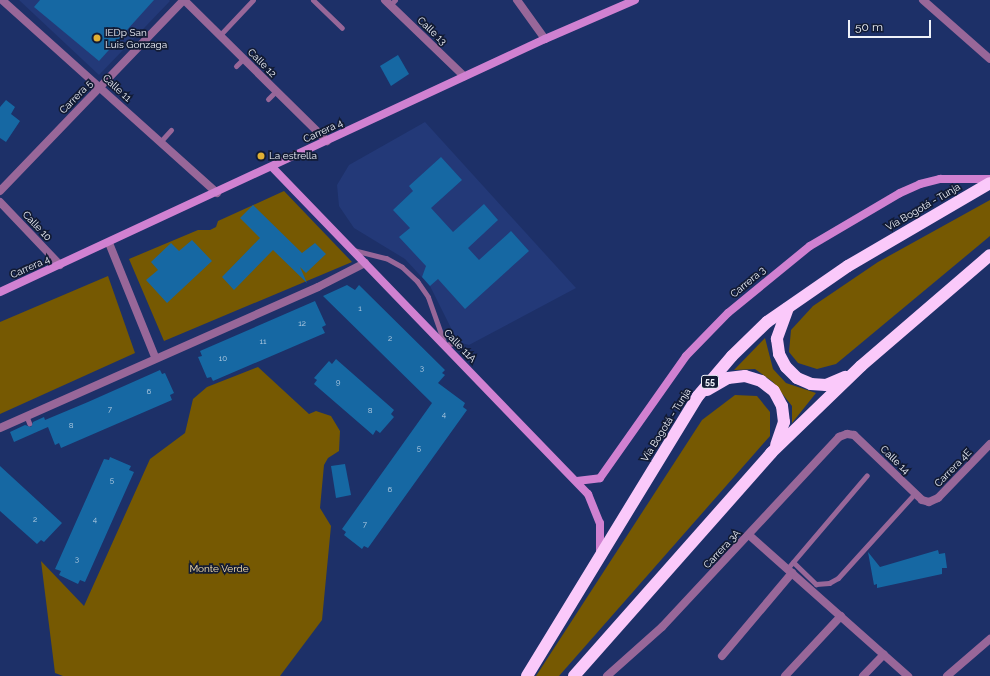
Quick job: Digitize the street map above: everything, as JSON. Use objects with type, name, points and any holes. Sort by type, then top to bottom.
[{"type":"highway","name":"Vía Bogotá - Tunja","points":[[527,676],[698,396],[732,356],[768,322],[848,266],[990,183]]},
{"type":"highway","points":[[574,676],[771,453],[861,366],[990,255]]},
{"type":"highway","points":[[789,307],[777,339],[779,354],[786,368],[797,378],[811,384],[826,385],[840,380],[861,366]]},
{"type":"highway","points":[[698,396],[728,378],[745,376],[761,381],[774,391],[782,406],[784,422],[771,453]]},
{"type":"street","name":"Calle 11","points":[[2,0],[218,193]]},
{"type":"street","name":"Carrera 5","points":[[0,191],[184,0]]},
{"type":"street","name":"Calle 12","points":[[184,0],[326,140]]},
{"type":"street","points":[[517,0],[545,39]]},
{"type":"street","name":"Carrera 4","points":[[0,292],[218,193],[326,140],[464,76],[635,0]]},
{"type":"street","points":[[923,0],[990,59]]},
{"type":"street","name":"Calle 13","points":[[390,2],[464,76]]},
{"type":"street","name":"Calle 11A","points":[[272,167],[588,494],[597,513],[602,540],[599,556]]},
{"type":"street","name":"Carrera 3","points":[[577,481],[600,478],[686,356],[728,313],[810,246],[900,193],[920,184],[940,179],[990,179]]},
{"type":"street","name":"Calle 10","points":[[0,202],[60,265]]},
{"type":"street","points":[[109,243],[155,357]]},
{"type":"street","points":[[0,428],[155,357],[318,287],[365,263]]},
{"type":"street","name":"Calle 14","points":[[847,434],[854,435],[915,493],[929,502]]},
{"type":"street","name":"Carrera 3A","points":[[607,676],[648,641],[749,535],[839,437],[847,434]]},
{"type":"street","name":"Carrera 4E","points":[[929,502],[938,498],[990,444]]},
{"type":"street","points":[[749,535],[908,676]]},
{"type":"street","points":[[722,656],[789,571]]},
{"type":"street","points":[[785,676],[841,616]]},
{"type":"street","points":[[947,676],[990,638]]},
{"type":"street","points":[[863,676],[884,654]]},
{"type":"lane","points":[[220,35],[253,0]]},
{"type":"lane","points":[[313,0],[342,28]]},
{"type":"lane","points":[[236,66],[243,58]]},
{"type":"lane","points":[[268,99],[276,91]]},
{"type":"lane","points":[[161,141],[171,130]]},
{"type":"lane","points":[[352,250],[386,258],[402,267],[417,281],[438,320],[445,345],[458,342]]},
{"type":"lane","points":[[26,415],[29,423]]},
{"type":"lane","points":[[789,571],[793,562],[867,475]]},
{"type":"lane","points":[[793,562],[816,584],[834,580],[915,493]]},
{"type":"shaded area","name":"IEDp San Luis Gonzaga","points":[[19,0],[169,0],[170,1],[99,75]]},
{"type":"shaded area","points":[[425,122],[576,288],[469,345],[458,342],[430,286],[405,259],[354,228],[339,206],[337,185],[349,165]]},
{"type":"green space","points":[[284,191],[352,262],[164,341],[129,259],[198,230],[210,230],[216,227],[218,221]]},
{"type":"green space","points":[[990,200],[990,236],[836,364],[817,369],[798,363],[789,352],[791,330],[813,306],[878,262]]},
{"type":"green space","points":[[108,276],[135,353],[0,414],[0,322]]},
{"type":"green space","points":[[765,338],[773,369],[786,383],[816,393],[792,423],[792,406],[773,382],[755,369],[734,370]]},
{"type":"green space","name":"Monte Verde","points":[[258,367],[309,414],[316,411],[331,416],[340,431],[339,451],[328,458],[324,465],[320,508],[331,526],[322,620],[280,676],[63,676],[55,673],[41,561],[84,606],[150,459],[185,433],[193,399],[207,387]]},
{"type":"green space","points":[[735,395],[757,396],[770,412],[770,436],[559,676],[536,676],[702,420]]},
{"type":"building","name":"IEDp San Luis Gonzaga","points":[[40,0],[154,0],[99,61],[34,7]]},
{"type":"building","points":[[398,55],[409,74],[391,86],[380,66]]},
{"type":"building","points":[[6,100],[15,107],[11,114],[20,121],[6,142],[0,138],[0,107]]},
{"type":"building","points":[[441,157],[462,180],[431,208],[453,232],[484,204],[498,220],[468,248],[479,260],[511,231],[529,251],[465,309],[438,279],[430,286],[422,277],[426,266],[399,237],[410,228],[393,210],[413,191],[409,186]]},
{"type":"building","points":[[253,205],[302,253],[315,243],[326,254],[306,273],[300,267],[307,283],[273,250],[234,290],[222,277],[260,238],[240,218]]},
{"type":"building","points":[[192,240],[212,261],[167,303],[146,280],[158,270],[151,262],[171,243],[179,251]]},
{"type":"building","points":[[347,285],[355,290],[359,285],[445,370],[442,373],[445,375],[438,383],[465,403],[463,407],[467,410],[368,548],[364,546],[362,549],[344,535],[346,532],[342,529],[432,403],[323,296]]},
{"type":"building","points":[[315,301],[326,325],[322,327],[325,333],[213,381],[211,377],[207,378],[198,357],[202,356],[200,351]]},
{"type":"building","points":[[336,359],[394,410],[391,414],[394,417],[380,433],[376,430],[373,435],[314,384],[317,380],[314,378],[329,361],[332,364]]},
{"type":"building","points":[[160,370],[162,374],[165,373],[174,393],[170,395],[172,400],[61,448],[59,443],[55,445],[48,427],[14,442],[10,432],[25,425],[31,427],[33,422],[44,417],[45,420]]},
{"type":"building","points":[[110,457],[131,466],[129,470],[134,472],[85,582],[80,580],[78,584],[59,575],[61,571],[55,569],[104,459],[109,460]]},
{"type":"building","points":[[345,464],[351,495],[336,498],[331,466]]},
{"type":"building","points":[[0,466],[62,523],[44,542],[41,540],[37,544],[0,511]]},
{"type":"building","points":[[938,550],[939,554],[945,553],[947,568],[942,568],[942,574],[877,588],[877,584],[874,585],[868,552],[880,567]]},
{"type":"place","name":"IEDp San Luis Gonzaga","points":[[97,38]]},
{"type":"place","name":"La estrella","points":[[261,156]]}]
